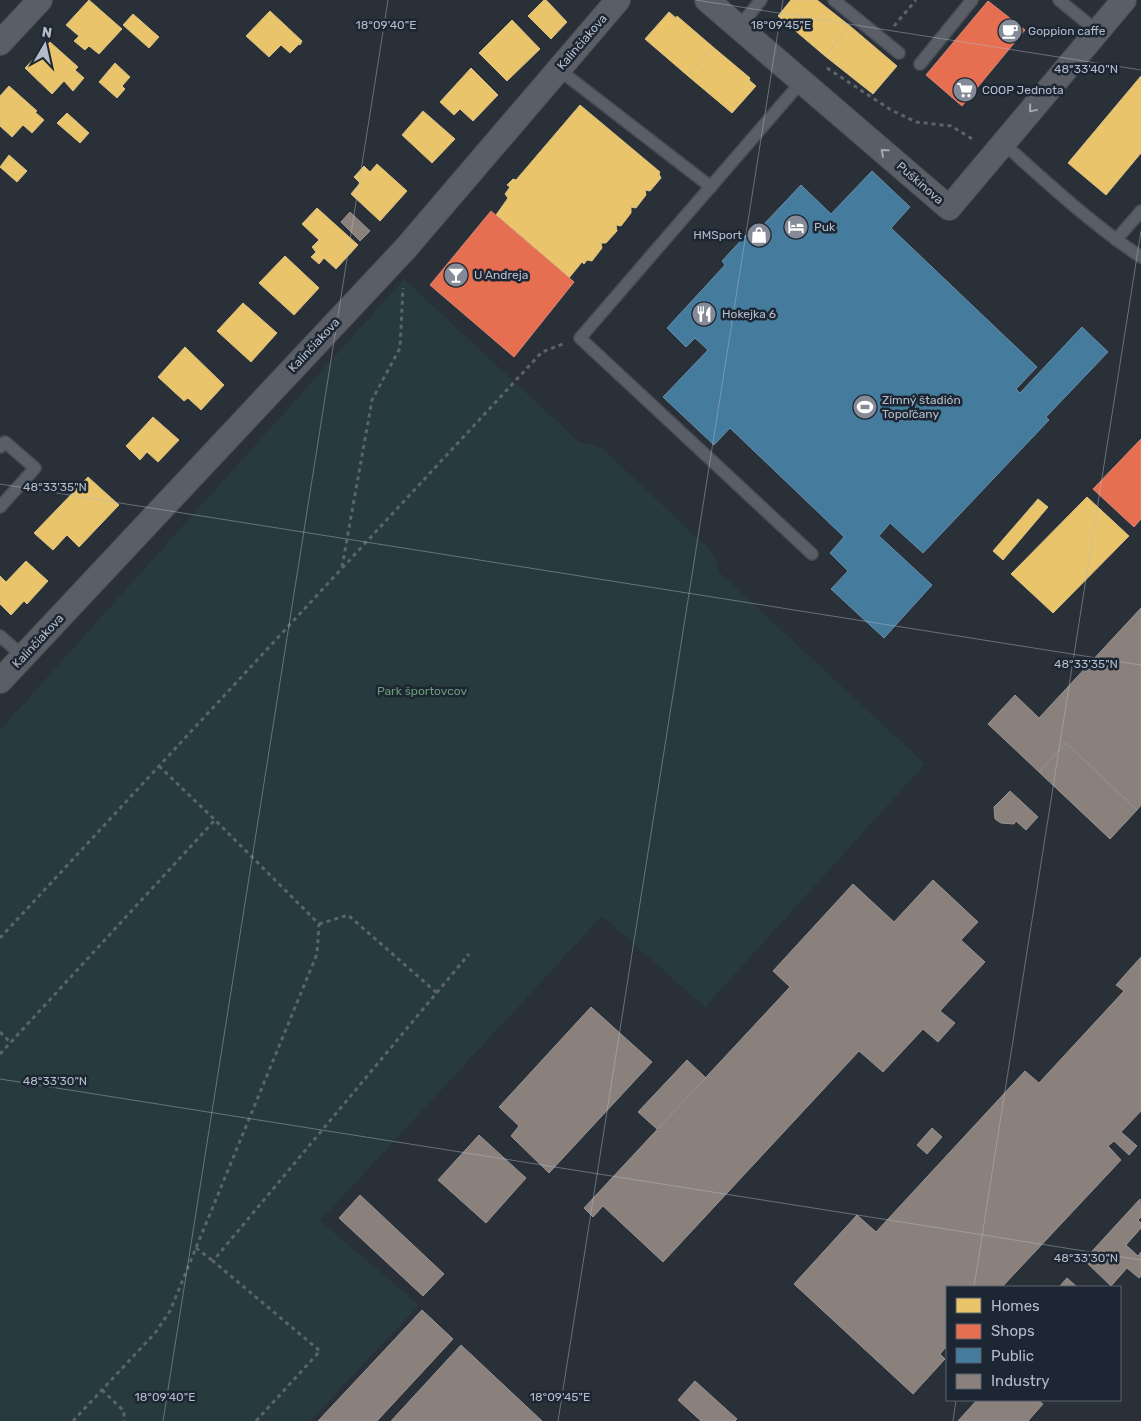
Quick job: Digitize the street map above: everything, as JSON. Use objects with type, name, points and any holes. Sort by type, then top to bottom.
[{"type":"street","points":[[4,29],[40,0]]},
{"type":"street","name":"Kalinčiakova","points":[[0,681],[406,248],[618,0]]},
{"type":"street","name":"Puškinova","points":[[707,0],[949,208],[1124,0]]},
{"type":"lane","points":[[739,27],[761,0]]},
{"type":"lane","points":[[834,0],[900,53]]},
{"type":"lane","points":[[920,64],[972,0]]},
{"type":"lane","points":[[1059,0],[1097,32]]},
{"type":"lane","points":[[558,69],[711,187]]},
{"type":"lane","points":[[801,80],[580,338],[812,554]]},
{"type":"lane","points":[[999,149],[1053,188],[1116,240],[1141,257]]},
{"type":"lane","points":[[1116,240],[1141,211]]},
{"type":"lane","points":[[0,447],[5,442],[34,468],[0,507]]},
{"type":"lane","points":[[0,636],[23,656]]},
{"type":"path","points":[[883,40],[916,0]]},
{"type":"path","points":[[801,80],[814,66],[822,65],[891,110],[916,122],[951,126],[976,141],[999,149]]},
{"type":"path","points":[[342,568],[372,400],[400,348],[406,248]]},
{"type":"path","points":[[0,938],[542,352],[580,338]]},
{"type":"path","points":[[73,1421],[155,1333],[170,1311],[317,954],[319,924],[159,766]]},
{"type":"path","points":[[0,1054],[215,820]]},
{"type":"path","points":[[319,924],[348,915],[437,993]]},
{"type":"path","points":[[213,1262],[470,954]]},
{"type":"path","points":[[0,1032],[11,1042]]},
{"type":"path","points":[[196,1248],[320,1351],[256,1421]]},
{"type":"path","points":[[102,1390],[124,1411],[124,1421]]},
{"type":"green space","name":"Park športovcov","points":[[404,279],[580,443],[592,444],[604,450],[709,549],[716,560],[719,572],[925,764],[705,1007],[602,916],[320,1221],[419,1305],[310,1421],[0,1421],[0,730]]},
{"type":"building: Homes","points":[[89,0],[122,29],[99,54],[89,46],[85,50],[74,41],[79,36],[66,25]]},
{"type":"building: Homes","points":[[544,0],[567,22],[551,39],[528,16]]},
{"type":"building: Homes","points":[[791,0],[817,0],[850,26],[825,56],[778,16]]},
{"type":"building: Homes","points":[[270,11],[302,41],[290,53],[281,45],[269,57],[246,36]]},
{"type":"building: Homes","points":[[669,12],[676,18],[677,16],[713,47],[688,76],[645,39]]},
{"type":"building: Homes","points":[[133,14],[159,37],[149,48],[123,25]]},
{"type":"building: Homes","points":[[512,20],[540,49],[507,81],[479,53]]},
{"type":"building: Homes","points":[[850,26],[897,66],[873,94],[825,56]]},
{"type":"building: Homes","points":[[50,42],[78,67],[75,70],[84,78],[73,91],[64,81],[52,94],[25,68]]},
{"type":"building: Homes","points":[[713,47],[750,78],[749,80],[756,86],[732,113],[688,76]]},
{"type":"building: Homes","points":[[115,63],[130,77],[122,86],[125,89],[117,98],[99,82]]},
{"type":"building: Homes","points":[[471,68],[498,95],[473,121],[460,109],[454,115],[440,102]]},
{"type":"building: Homes","points":[[1141,76],[1141,153],[1106,195],[1068,163]]},
{"type":"building: Homes","points":[[9,86],[37,111],[35,112],[44,120],[32,133],[23,125],[12,137],[0,126],[0,96]]},
{"type":"building: Homes","points":[[580,105],[660,172],[661,178],[650,191],[645,190],[646,195],[636,208],[631,207],[631,213],[621,226],[616,225],[617,231],[606,243],[601,243],[602,248],[592,261],[587,260],[584,264],[582,262],[569,278],[496,215],[508,198],[505,194],[510,187],[507,185],[513,179],[516,180]]},
{"type":"building: Homes","points":[[423,111],[455,139],[432,163],[402,135]]},
{"type":"building: Homes","points":[[67,113],[89,133],[80,143],[57,123]]},
{"type":"building: Homes","points":[[9,155],[27,171],[17,182],[0,167]]},
{"type":"building: Homes","points":[[377,164],[407,191],[380,221],[351,194],[360,183],[354,177],[364,166],[370,172]]},
{"type":"building: Homes","points":[[317,208],[358,245],[336,269],[324,258],[319,264],[311,257],[316,252],[312,247],[319,240],[302,224]]},
{"type":"building: Homes","points":[[285,256],[319,288],[294,315],[259,283]]},
{"type":"building: Homes","points":[[243,303],[277,333],[251,362],[217,331]]},
{"type":"building: Homes","points":[[185,347],[224,385],[201,410],[188,398],[184,401],[158,377]]},
{"type":"building: Homes","points":[[153,417],[179,440],[158,462],[147,452],[140,460],[126,446]]},
{"type":"building: Homes","points":[[88,477],[119,505],[79,547],[67,535],[53,550],[34,533]]},
{"type":"building: Homes","points":[[1087,497],[1129,536],[1053,613],[1011,574]]},
{"type":"building: Homes","points":[[1038,499],[1048,507],[1003,560],[993,551]]},
{"type":"building: Homes","points":[[26,561],[48,581],[27,604],[24,601],[11,615],[0,604],[0,576],[6,582]]},
{"type":"building: Shops","points":[[988,1],[1025,30],[962,106],[926,75]]},
{"type":"building: Shops","points":[[491,211],[574,282],[514,357],[430,285]]},
{"type":"building: Shops","points":[[1141,439],[1141,519],[1134,527],[1093,489]]},
{"type":"building: Public","name":"Zimný štadión Topoľčany","points":[[872,171],[910,207],[891,228],[1037,367],[1016,389],[1020,393],[1082,327],[1108,352],[1046,417],[1049,420],[923,553],[890,523],[879,536],[932,585],[884,638],[831,589],[848,571],[830,553],[844,537],[730,428],[714,445],[663,397],[708,350],[695,338],[686,347],[667,328],[725,265],[722,261],[746,235],[750,239],[801,185],[831,214]]},
{"type":"building: Industry","points":[[350,212],[370,231],[360,241],[341,222]]},
{"type":"building: Industry","points":[[1141,608],[1141,805],[1137,810],[1066,743],[1039,772],[988,724],[1015,695],[1039,718]]},
{"type":"building: Industry","points":[[1066,743],[1137,810],[1110,839],[1039,772]]},
{"type":"building: Industry","points":[[1010,791],[1038,817],[1026,830],[1016,821],[1014,824],[1001,823],[995,819],[994,807]]},
{"type":"building: Industry","points":[[933,880],[978,922],[961,940],[985,962],[940,1011],[955,1023],[938,1042],[923,1029],[883,1072],[859,1051],[663,1262],[603,1206],[593,1217],[584,1208],[790,987],[773,971],[853,884],[894,922]]},
{"type":"building: Industry","points":[[1141,957],[1141,1111],[1121,1132],[1137,1146],[1129,1155],[1114,1141],[1108,1146],[1121,1160],[1003,1286],[946,1286],[946,1347],[940,1354],[945,1359],[913,1394],[794,1284],[857,1215],[876,1232],[1025,1071],[1039,1083],[1124,991],[1116,985]]},
{"type":"building: Industry","points":[[591,1007],[652,1062],[549,1173],[511,1136],[519,1126],[499,1107]]},
{"type":"building: Industry","points":[[687,1060],[706,1078],[657,1129],[638,1112]]},
{"type":"building: Industry","points":[[932,1128],[942,1137],[927,1154],[917,1145]]},
{"type":"building: Industry","points":[[479,1135],[526,1178],[486,1223],[438,1180]]},
{"type":"building: Industry","points":[[360,1195],[444,1274],[423,1296],[339,1218]]},
{"type":"building: Industry","points":[[1140,1199],[1141,1217],[1138,1220],[1141,1223],[1141,1228],[1126,1245],[1138,1256],[1141,1252],[1141,1276],[1139,1278],[1127,1268],[1111,1286],[1084,1260]]},
{"type":"building: Industry","points":[[1067,1278],[1076,1286],[1060,1286]]},
{"type":"building: Industry","points":[[422,1310],[453,1339],[377,1421],[318,1421]]},
{"type":"building: Industry","points":[[461,1345],[542,1421],[391,1421]]},
{"type":"building: Industry","points":[[695,1381],[737,1419],[735,1421],[701,1421],[678,1400]]},
{"type":"building: Industry","points":[[976,1401],[1039,1401],[1043,1404],[1028,1421],[958,1421]]},
{"type":"place","name":"Goppion caffe","points":[[1010,31]]},
{"type":"place","name":"COOP Jednota","points":[[965,90]]},
{"type":"place","name":"Puk","points":[[796,227]]},
{"type":"place","name":"HMSport","points":[[759,235]]},
{"type":"place","name":"U Andreja","points":[[456,275]]},
{"type":"place","name":"Hokejka 6","points":[[704,314]]},
{"type":"place","name":"Zimný štadión Topoľčany","points":[[865,407]]}]
